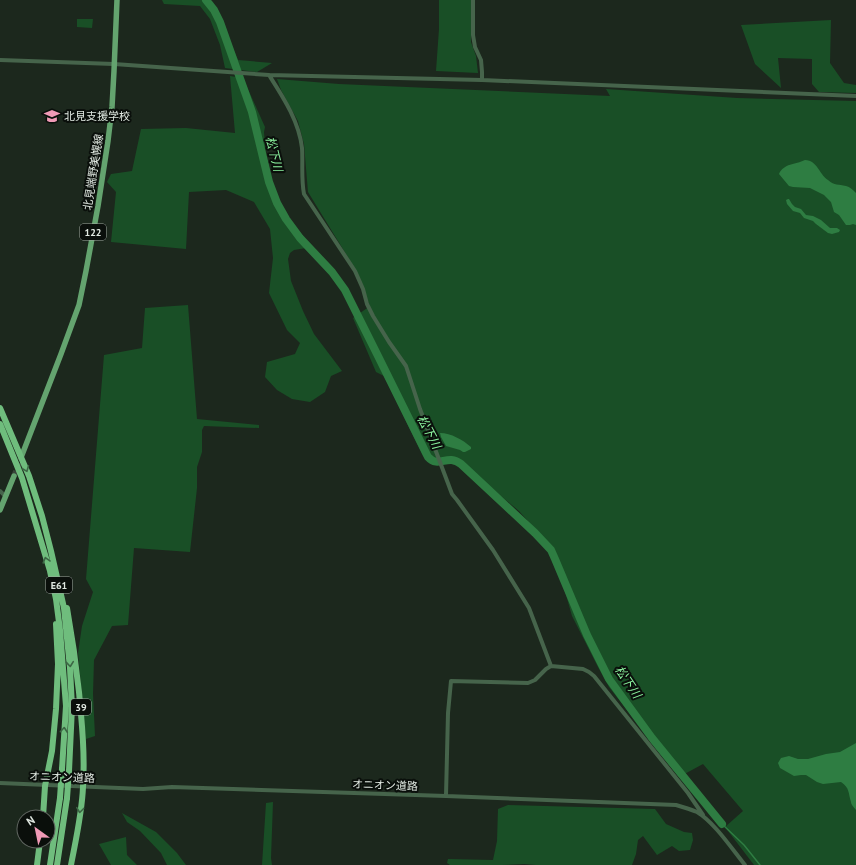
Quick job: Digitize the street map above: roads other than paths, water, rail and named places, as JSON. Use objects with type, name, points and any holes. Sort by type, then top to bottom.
[{"type":"highway","name":"E61","points":[[0,408],[29,476],[42,516],[64,608],[72,707],[57,865]]},
{"type":"highway","name":"E61","points":[[0,424],[22,478],[50,571],[56,599],[66,706],[66,770]]},
{"type":"highway","name":"39","points":[[51,551],[67,607],[75,652],[82,715],[83,787],[78,829],[71,865]]},
{"type":"highway","name":"39","points":[[44,809],[45,786],[52,751],[56,709],[58,664],[56,599]]},
{"type":"highway","name":"E61","points":[[50,865],[63,798]]},
{"type":"highway","points":[[37,865],[39,849]]},
{"type":"main road","name":"北見端野美幌線","points":[[22,455],[61,354],[78,305],[108,141],[112,107],[117,0]]},
{"type":"main road","points":[[0,510],[14,476]]},
{"type":"street","points":[[473,0],[473,35],[475,47],[481,60],[482,80]]},
{"type":"street","points":[[0,60],[114,64],[269,75],[482,80],[856,96]]},
{"type":"street","points":[[269,75],[297,126],[302,147],[304,194],[355,271],[373,316],[406,366],[420,409],[452,494],[493,550],[529,608],[551,666]]},
{"type":"street","points":[[0,492],[5,496]]},
{"type":"street","points":[[446,796],[448,713],[451,681],[528,683],[535,680],[551,666],[583,669],[594,676],[688,793],[706,818]]},
{"type":"street","name":"オニオン道路","points":[[0,783],[143,789],[172,787],[676,805],[689,808],[706,818],[745,865]]},
{"type":"waterway","name":"松下川","points":[[206,0],[214,10],[220,22],[252,112],[269,182],[277,203],[286,219],[300,238],[332,272],[345,290],[428,457],[436,462],[451,460],[461,464],[535,533],[551,550],[587,635],[609,679],[652,738],[722,824]]},
{"type":"waterway","name":"松下川","points":[[722,824],[744,845],[760,865]]},
{"type":"tunnel","points":[[14,476],[22,455]]},
{"type":"place","name":"北見支援学校","points":[[52,116]]}]
